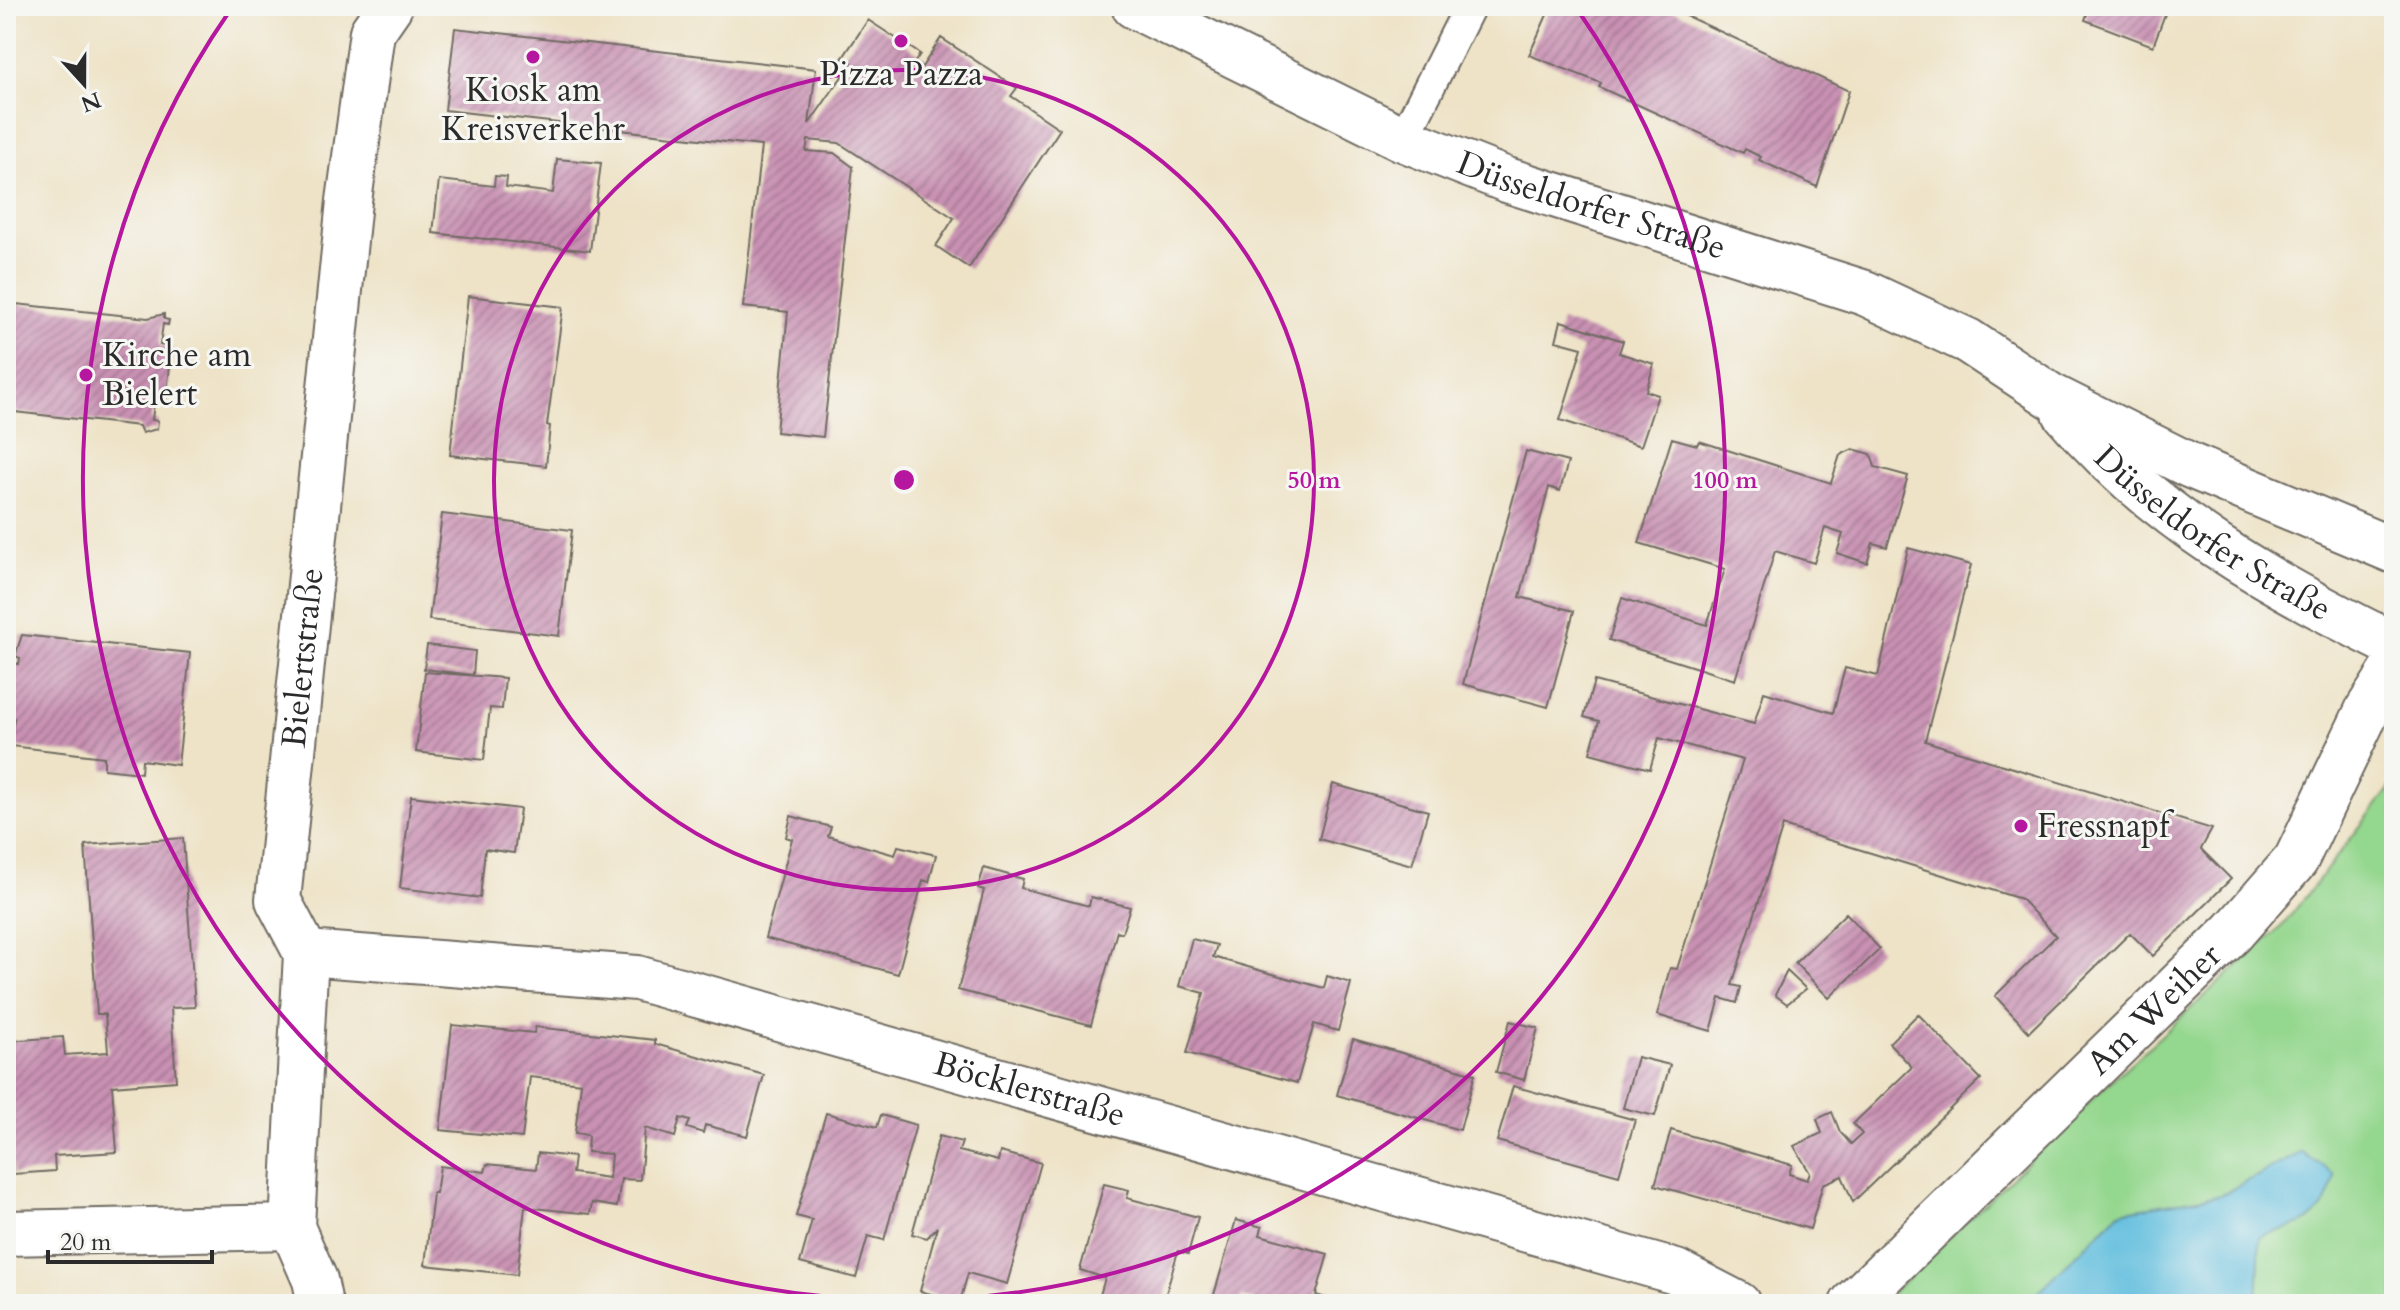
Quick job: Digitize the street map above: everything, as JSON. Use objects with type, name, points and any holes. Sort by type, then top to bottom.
[{"type":"street","name":"Bielertstraße","points":[[306,953],[278,900],[349,201],[372,32],[390,6]]},
{"type":"street","name":"Düsseldorfer Straße","points":[[1134,6],[1403,139],[1507,180],[1865,293],[1968,341],[2051,396],[2191,466],[2394,551]]},
{"type":"street","name":"Düsseldorfer Straße","points":[[2051,396],[2093,446],[2138,489],[2216,548],[2318,608],[2394,645]]},
{"type":"street","name":"Am Weiher","points":[[1852,1304],[2233,932],[2296,860],[2368,709],[2394,668]]},
{"type":"street","points":[[306,953],[292,1227],[315,1280],[320,1304]]},
{"type":"street","name":"Böcklerstraße","points":[[306,953],[637,978],[1676,1272],[1738,1304]]},
{"type":"street","points":[[6,1233],[292,1227]]},
{"type":"lane","points":[[1403,139],[1470,6]]},
{"type":"green space","points":[[2394,783],[2394,1304],[1881,1304],[2110,1082],[2284,924]]},
{"type":"water","points":[[2302,1152],[2335,1175],[2331,1191],[2325,1204],[2310,1219],[2260,1237],[2257,1304],[2026,1304],[2120,1212],[2221,1195]]},
{"type":"building","points":[[1551,6],[1665,6],[1849,91],[1817,187],[1759,160],[1761,157],[1745,149],[1743,153],[1599,87],[1601,83],[1529,55]]},
{"type":"building","points":[[2090,6],[2168,6],[2153,46],[2085,20]]},
{"type":"building","points":[[868,20],[920,54],[915,62],[922,67],[941,38],[1017,88],[1011,96],[1060,129],[969,268],[936,246],[954,218],[839,143],[808,140],[806,151],[834,153],[853,167],[823,437],[776,432],[788,312],[743,307],[761,146],[445,110],[455,28],[816,69],[809,124],[852,62],[842,59]]},
{"type":"building","points":[[557,159],[601,163],[590,251],[433,233],[439,180],[494,186],[495,176],[507,177],[506,187],[553,193]]},
{"type":"building","points":[[468,296],[563,307],[547,425],[550,426],[546,466],[450,455]]},
{"type":"building","name":"Kirche am Bielert","points":[[6,303],[148,318],[164,314],[164,319],[169,320],[168,325],[163,324],[160,345],[172,348],[166,401],[154,403],[152,420],[158,421],[157,429],[142,433],[139,426],[6,411]]},
{"type":"building","points":[[1561,321],[1623,341],[1619,353],[1654,364],[1646,391],[1658,395],[1641,446],[1560,420],[1582,348],[1556,341]]},
{"type":"building","points":[[1672,438],[1697,445],[1699,441],[1831,483],[1840,455],[1853,449],[1871,454],[1875,467],[1908,476],[1887,547],[1873,543],[1867,563],[1837,553],[1843,534],[1825,528],[1814,563],[1775,551],[1735,680],[1609,640],[1622,598],[1707,625],[1725,569],[1639,543]]},
{"type":"building","points":[[1526,451],[1568,462],[1560,491],[1549,487],[1520,597],[1574,611],[1548,707],[1463,684]]},
{"type":"building","points":[[442,514],[572,530],[559,636],[429,620]]},
{"type":"building","points":[[1908,548],[1971,565],[1925,741],[2212,829],[2201,849],[2231,879],[2153,956],[2130,933],[2029,1032],[1995,996],[2056,936],[2021,899],[1783,826],[1732,985],[1741,987],[1737,1003],[1720,998],[1711,1031],[1657,1015],[1670,968],[1677,969],[1743,760],[1659,738],[1650,769],[1590,753],[1599,721],[1584,717],[1594,681],[1754,724],[1764,692],[1833,713],[1845,668],[1878,676]]},
{"type":"building","points":[[22,635],[190,653],[178,765],[142,760],[141,773],[104,769],[104,757],[10,746],[14,718],[6,717],[6,662],[19,664],[20,658],[15,656]]},
{"type":"building","points":[[427,645],[475,651],[473,675],[424,669]]},
{"type":"building","points":[[425,672],[505,678],[502,709],[490,708],[484,760],[416,752]]},
{"type":"building","points":[[1333,784],[1428,811],[1412,865],[1319,839]]},
{"type":"building","points":[[411,796],[520,809],[514,853],[485,849],[480,898],[400,888]]},
{"type":"building","points":[[791,816],[831,827],[828,836],[895,855],[898,846],[936,855],[929,882],[923,880],[898,974],[765,938],[792,839],[786,837]]},
{"type":"building","points":[[183,838],[195,1007],[171,1008],[176,1081],[112,1086],[117,1152],[54,1156],[55,1171],[13,1174],[12,1158],[6,1159],[6,1041],[63,1037],[65,1055],[108,1052],[105,1014],[97,1014],[85,845]]},
{"type":"building","points":[[984,868],[1023,879],[1021,888],[1089,906],[1091,897],[1130,907],[1122,933],[1117,931],[1091,1025],[958,990],[984,890],[978,888]]},
{"type":"building","points":[[1846,913],[1880,949],[1829,998],[1795,963]]},
{"type":"building","points":[[1192,939],[1217,945],[1213,957],[1269,973],[1324,988],[1327,976],[1351,983],[1338,1031],[1314,1024],[1297,1083],[1187,1053],[1204,993],[1179,986]]},
{"type":"building","points":[[1787,971],[1806,989],[1787,1004],[1775,995]]},
{"type":"building","points":[[1918,1014],[1981,1079],[1853,1202],[1842,1176],[1823,1184],[1810,1229],[1655,1185],[1671,1130],[1792,1165],[1789,1174],[1807,1180],[1810,1173],[1794,1146],[1822,1133],[1817,1119],[1832,1112],[1840,1132],[1851,1144],[1862,1134],[1853,1124],[1912,1067],[1889,1043]]},
{"type":"building","points":[[1510,1021],[1538,1028],[1524,1080],[1496,1072]]},
{"type":"building","points":[[452,1025],[534,1033],[535,1027],[655,1040],[655,1044],[764,1075],[747,1136],[705,1125],[703,1133],[687,1128],[690,1121],[680,1118],[675,1137],[645,1128],[640,1180],[621,1179],[617,1207],[592,1203],[590,1214],[525,1207],[517,1275],[425,1265],[433,1193],[436,1193],[440,1166],[485,1172],[487,1164],[536,1169],[538,1153],[574,1157],[572,1173],[609,1178],[611,1154],[587,1152],[588,1135],[575,1133],[581,1083],[530,1077],[522,1138],[440,1130]]},
{"type":"building","points":[[1353,1039],[1475,1074],[1460,1130],[1337,1095]]},
{"type":"building","points":[[1637,1057],[1670,1065],[1655,1116],[1623,1108]]},
{"type":"building","points":[[1513,1086],[1635,1120],[1619,1175],[1497,1141]]},
{"type":"building","points":[[826,1113],[877,1127],[881,1115],[916,1125],[884,1240],[868,1236],[856,1278],[800,1263],[812,1220],[796,1216]]},
{"type":"building","points":[[939,1136],[962,1142],[959,1151],[998,1161],[1000,1152],[1041,1163],[1007,1284],[968,1273],[960,1302],[920,1291],[937,1227],[927,1238],[912,1234]]},
{"type":"building","points":[[1104,1184],[1129,1190],[1127,1198],[1198,1217],[1188,1254],[1178,1251],[1163,1304],[1098,1302],[1105,1278],[1080,1270]]},
{"type":"building","points":[[1236,1220],[1262,1227],[1260,1235],[1328,1254],[1316,1295],[1346,1304],[1252,1304],[1253,1300],[1242,1297],[1240,1304],[1233,1304],[1213,1298]]},
{"type":"building","points":[[1011,1294],[1027,1300],[1026,1304],[1008,1304]]},
{"type":"place","name":"Pizza Pazza","points":[[901,41]]},
{"type":"place","name":"Kiosk am Kreisverkehr","points":[[533,57]]},
{"type":"place","name":"Kirche am Bielert","points":[[86,375]]},
{"type":"place","name":"Fressnapf","points":[[2021,826]]}]
